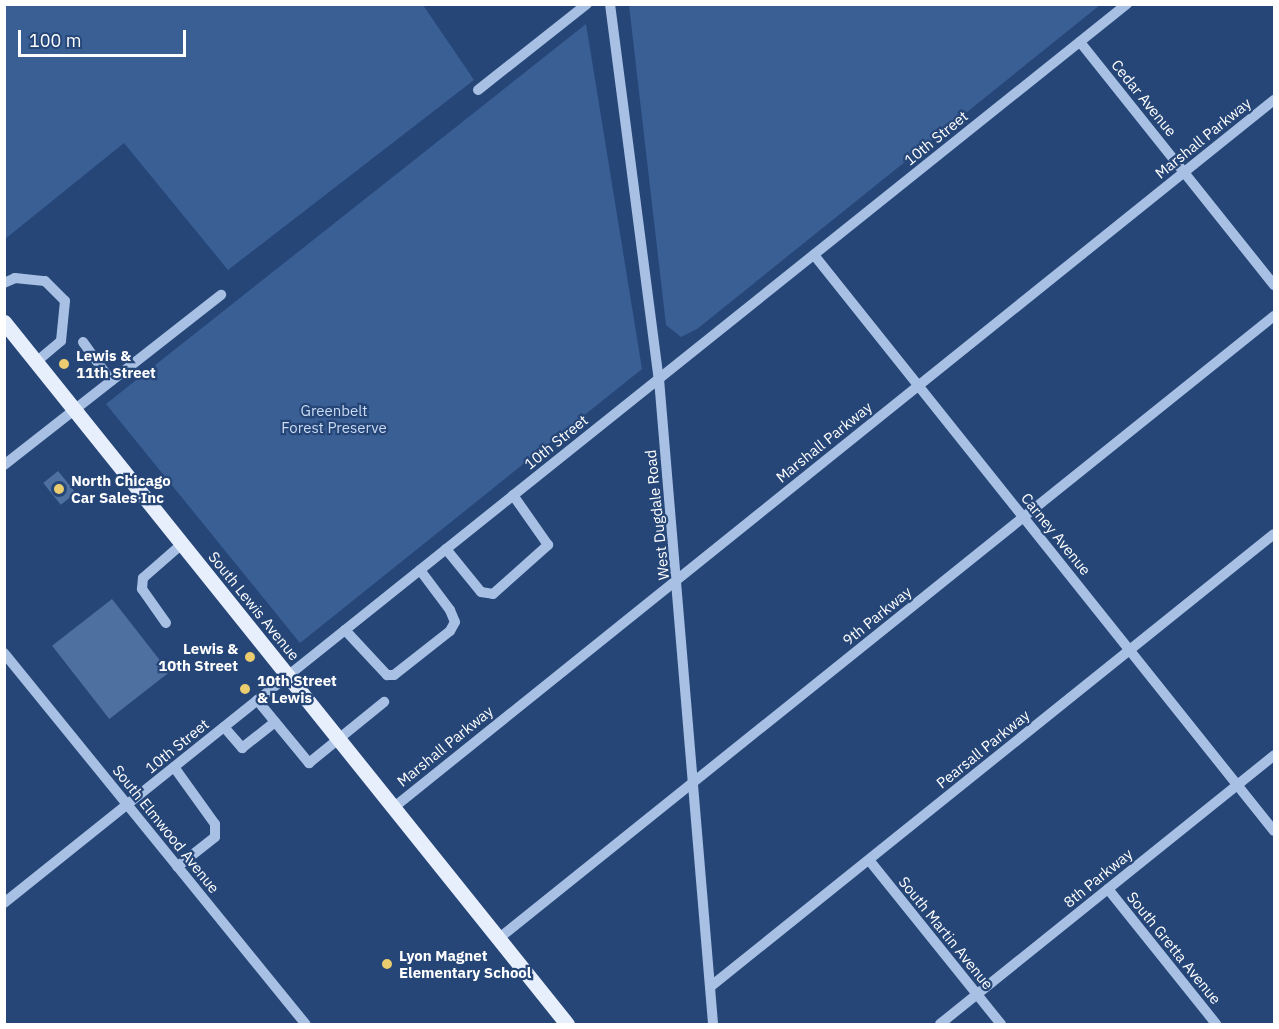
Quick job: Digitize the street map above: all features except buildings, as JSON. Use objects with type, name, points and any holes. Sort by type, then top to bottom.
[{"type":"main road","name":"South Lewis Avenue","points":[[4,322],[567,1024]]},
{"type":"street","points":[[478,90],[587,4]]},
{"type":"street","name":"West Dugdale Road","points":[[610,4],[659,379],[679,578],[713,1024]]},
{"type":"street","name":"10th Street","points":[[4,903],[1127,4]]},
{"type":"street","name":"Cedar Avenue","points":[[1080,42],[1275,285]]},
{"type":"street","name":"Marshall Parkway","points":[[393,808],[1275,100]]},
{"type":"street","name":"Carney Avenue","points":[[814,255],[1275,831]]},
{"type":"street","points":[[4,283],[15,278],[45,281],[65,301],[61,341],[36,362]]},
{"type":"street","points":[[4,465],[221,295]]},
{"type":"street","name":"9th Parkway","points":[[498,939],[1275,316]]},
{"type":"street","points":[[82,342],[111,381]]},
{"type":"street","points":[[446,549],[481,592],[493,594],[548,545],[513,495]]},
{"type":"street","name":"Pearsall Parkway","points":[[710,987],[1275,534]]},
{"type":"street","points":[[166,622],[142,589],[143,578],[182,544]]},
{"type":"street","points":[[345,630],[387,675],[394,675],[455,622],[420,570]]},
{"type":"street","name":"South Elmwood Avenue","points":[[4,653],[305,1024]]},
{"type":"street","points":[[257,700],[309,763],[384,702]]},
{"type":"street","points":[[224,727],[242,748],[275,722]]},
{"type":"street","name":"8th Parkway","points":[[940,1024],[1275,755]]},
{"type":"street","points":[[174,767],[215,824],[215,837],[177,867]]},
{"type":"street","name":"South Martin Avenue","points":[[868,860],[1000,1024]]},
{"type":"street","name":"South Gretta Avenue","points":[[1108,889],[1216,1024]]},
{"type":"green space","points":[[5,4],[423,5],[474,80],[228,270],[124,143],[5,239]]},
{"type":"green space","points":[[629,4],[1100,5],[697,329],[681,337],[666,325]]},
{"type":"green space","name":"Greenbelt Forest Preserve","points":[[586,24],[642,369],[300,643],[106,404]]},
{"type":"place","name":"Lewis & 11th Street","points":[[64,364]]},
{"type":"place","name":"North Chicago Car Sales Inc","points":[[59,489]]},
{"type":"place","name":"Lewis & 10th Street","points":[[250,657]]},
{"type":"place","name":"10th Street & Lewis","points":[[245,689]]},
{"type":"place","name":"Lyon Magnet Elementary School","points":[[387,964]]}]
